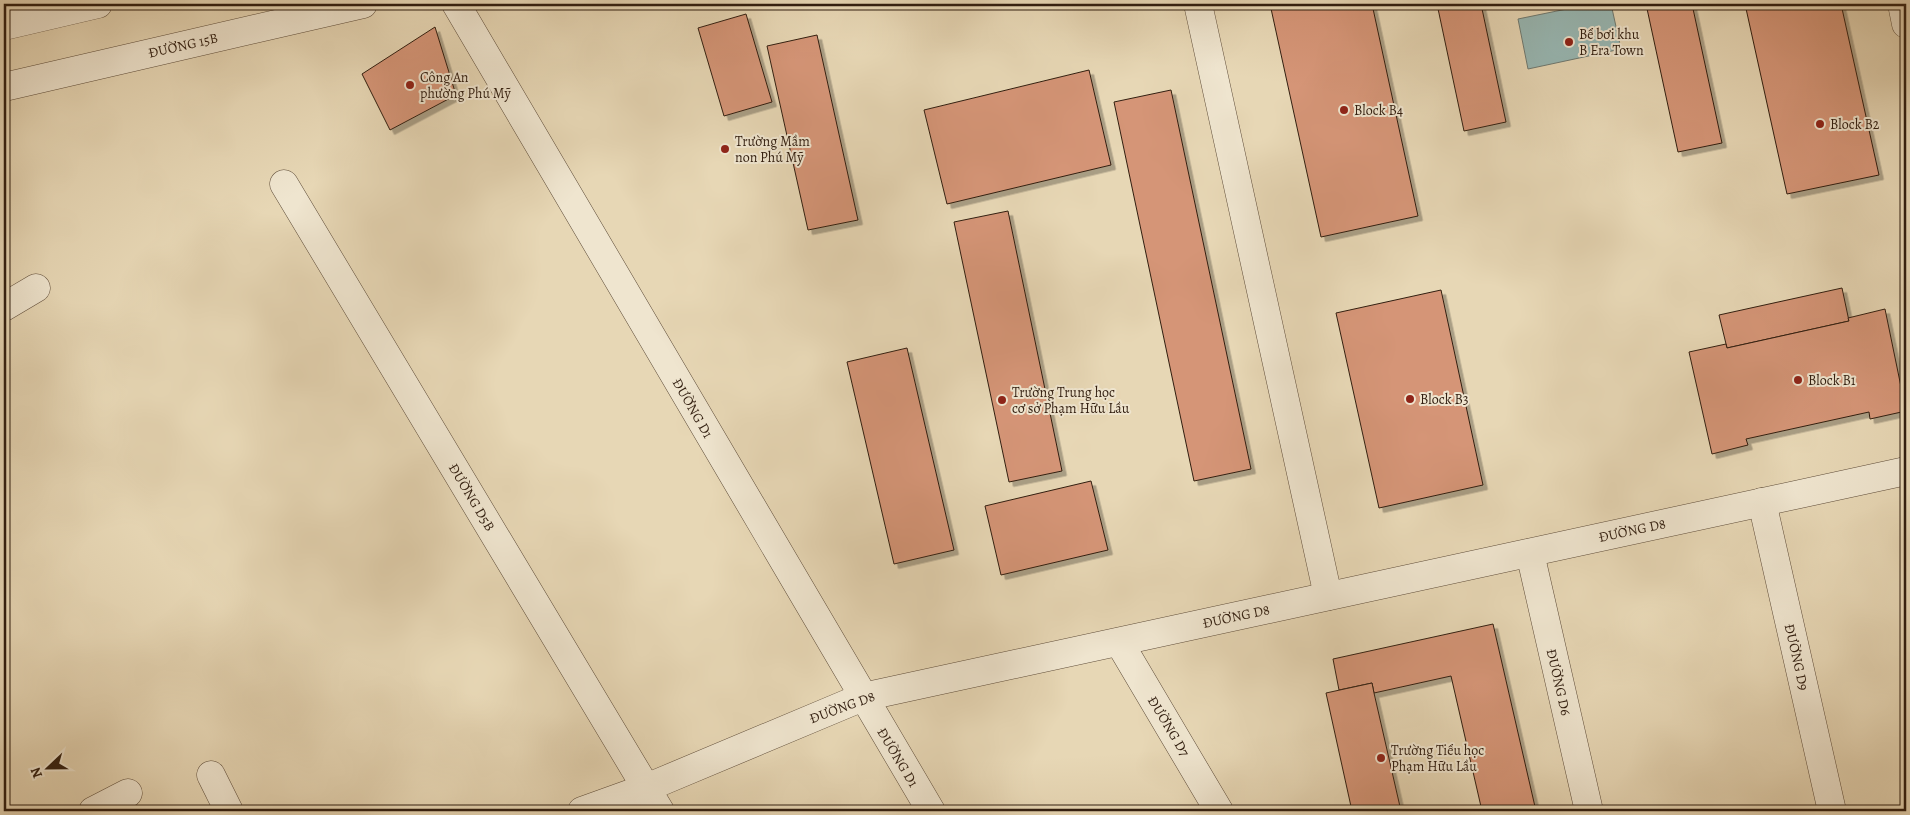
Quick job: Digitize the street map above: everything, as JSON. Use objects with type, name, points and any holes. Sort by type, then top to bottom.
[{"type":"street","points":[[4,26],[98,4]]},
{"type":"street","name":"ĐƯỜNG 15B","points":[[4,87],[363,4]]},
{"type":"street","name":"ĐƯỜNG D1","points":[[456,4],[931,811]]},
{"type":"street","points":[[1198,4],[1328,596]]},
{"type":"street","points":[[1902,4],[1906,24]]},
{"type":"street","name":"ĐƯỜNG D5B","points":[[284,184],[660,811]]},
{"type":"street","points":[[4,307],[36,288]]},
{"type":"street","name":"ĐƯỜNG D8","points":[[582,811],[646,788],[863,697],[1906,471]]},
{"type":"street","name":"ĐƯỜNG D9","points":[[1762,502],[1832,811]]},
{"type":"street","name":"ĐƯỜNG D6","points":[[1530,552],[1588,811]]},
{"type":"street","name":"ĐƯỜNG D7","points":[[1119,642],[1219,811]]},
{"type":"street","points":[[211,775],[229,811]]},
{"type":"street","points":[[93,811],[128,793]]},
{"type":"water","points":[[1591,4],[1611,4],[1621,49],[1528,69],[1518,19]]},
{"type":"building","name":"Block B4","points":[[1270,4],[1372,4],[1418,216],[1321,237]]},
{"type":"building","points":[[1437,4],[1481,4],[1506,122],[1464,131]]},
{"type":"building","points":[[1646,4],[1692,4],[1722,143],[1678,152]]},
{"type":"building","name":"Block B2","points":[[1745,4],[1841,4],[1879,175],[1787,194]]},
{"type":"building","points":[[746,14],[772,102],[724,116],[698,28]]},
{"type":"building","name":"Công An phường Phú Mỹ","points":[[435,27],[456,95],[390,130],[362,74]]},
{"type":"building","points":[[817,35],[858,220],[808,230],[767,46]]},
{"type":"building","points":[[1089,70],[1111,165],[947,204],[924,110]]},
{"type":"building","points":[[1171,90],[1251,469],[1194,481],[1114,102]]},
{"type":"building","points":[[1008,211],[1062,471],[1009,482],[954,222]]},
{"type":"building","points":[[1842,288],[1849,321],[1727,348],[1719,315]]},
{"type":"building","name":"Block B3","points":[[1441,290],[1483,485],[1379,508],[1336,313]]},
{"type":"building","name":"Block B1","points":[[1885,309],[1906,411],[1870,419],[1869,412],[1746,439],[1748,445],[1712,454],[1689,352],[1726,344],[1727,348],[1849,321],[1848,318]]},
{"type":"building","points":[[907,348],[954,550],[894,564],[847,362]]},
{"type":"building","points":[[1091,481],[1108,550],[1001,575],[985,506]]},
{"type":"building","points":[[1493,624],[1536,811],[1482,811],[1451,676],[1374,693],[1372,683],[1339,690],[1333,659]]},
{"type":"building","points":[[1372,683],[1401,811],[1352,811],[1326,693]]},
{"type":"place","name":"Bể bơi khu B Era Town","points":[[1569,42]]},
{"type":"place","name":"Công An phường Phú Mỹ","points":[[410,85]]},
{"type":"place","name":"Block B4","points":[[1344,110]]},
{"type":"place","name":"Block B2","points":[[1820,124]]},
{"type":"place","name":"Trường Mầm non Phú Mỹ","points":[[725,149]]},
{"type":"place","name":"Block B1","points":[[1798,380]]},
{"type":"place","name":"Block B3","points":[[1410,399]]},
{"type":"place","name":"Trường Trung học cơ sở Phạm Hữu Lầu","points":[[1002,400]]},
{"type":"place","name":"Trường Tiểu học Phạm Hữu Lầu","points":[[1381,758]]}]
